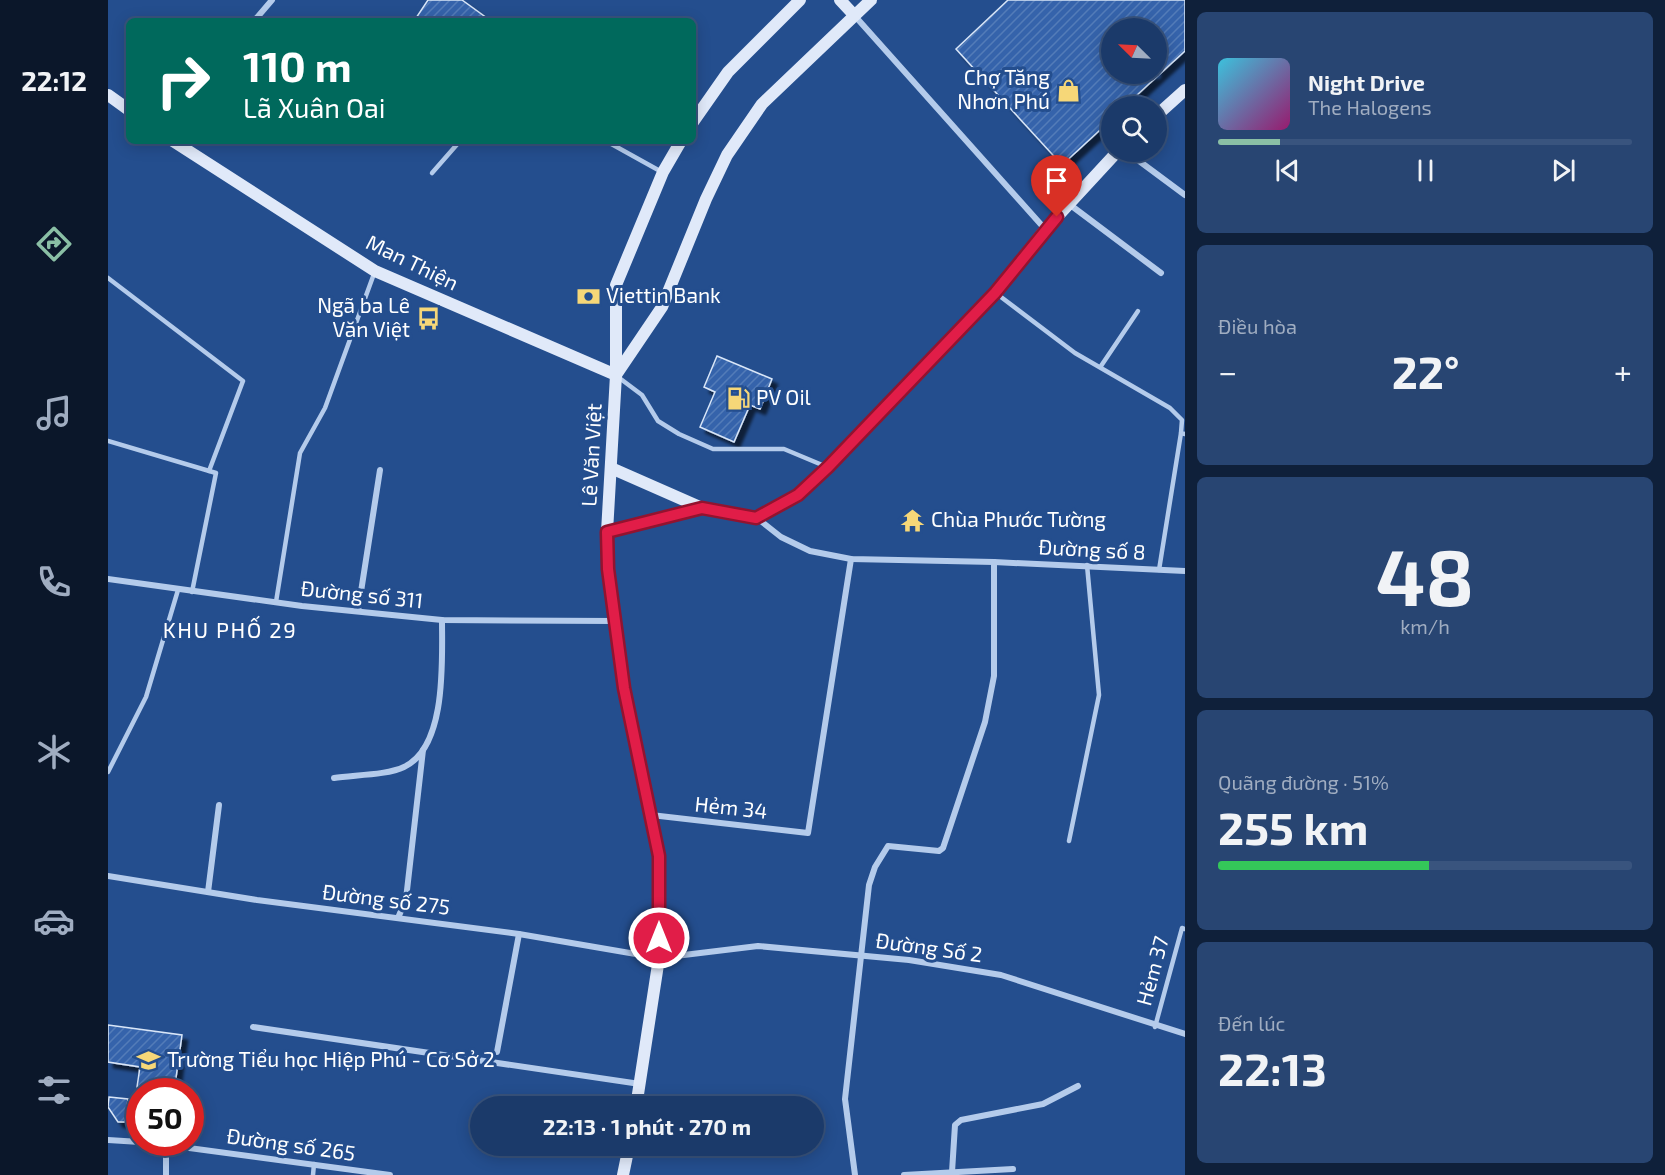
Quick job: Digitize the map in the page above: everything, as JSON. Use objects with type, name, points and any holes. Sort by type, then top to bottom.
[{"type":"main road","points":[[696,119],[728,72],[800,0]]},
{"type":"main road","points":[[840,0],[854,15]]},
{"type":"main road","name":"Lê Văn Việt","points":[[616,375],[662,307],[706,199],[727,155],[762,104],[871,0]]},
{"type":"main road","points":[[1167,106],[1185,90]]},
{"type":"main road","points":[[108,95],[126,108]]},
{"type":"main road","name":"Man Thiện","points":[[178,144],[375,271],[616,375]]},
{"type":"main road","name":"Lê Văn Việt","points":[[638,1096],[659,958],[659,856],[624,688],[608,569],[607,532],[616,375],[616,285],[663,172],[679,144]]},
{"type":"main road","points":[[611,468],[702,508],[756,518],[798,495],[828,467],[995,293],[1045,230],[1108,162]]},
{"type":"main road","points":[[607,532],[702,508]]},
{"type":"main road","points":[[623,1175],[627,1156]]},
{"type":"street","points":[[257,18],[272,0]]},
{"type":"street","points":[[854,15],[1045,230]]},
{"type":"street","points":[[1140,162],[1185,195]]},
{"type":"street","points":[[1069,204],[1161,273]]},
{"type":"street","points":[[358,611],[380,470]]},
{"type":"street","name":"Đường số 8","points":[[756,518],[781,537],[810,551],[851,559],[1087,565],[1185,571]]},
{"type":"street","name":"Hẻm 34","points":[[651,815],[808,832],[851,559]]},
{"type":"street","points":[[855,1175],[845,1099],[869,885],[875,867],[888,846],[939,851],[943,848],[985,722],[994,676],[994,562]]},
{"type":"street","name":"Đường số 311","points":[[108,579],[192,592],[442,620],[615,621]]},
{"type":"street","points":[[398,918],[406,899],[423,750],[434,724],[442,681],[442,620]]},
{"type":"street","points":[[334,778],[403,768],[423,750]]},
{"type":"street","points":[[208,892],[219,805]]},
{"type":"street","name":"Đường số 275","points":[[108,876],[208,892],[519,934],[659,958]]},
{"type":"street","points":[[497,1052],[519,934]]},
{"type":"street","name":"Đường Số 2","points":[[659,958],[758,946],[860,954],[1001,975],[1155,1027],[1185,1034]]},
{"type":"street","points":[[253,1027],[641,1084]]},
{"type":"street","points":[[952,1172],[955,1125],[961,1120],[1043,1104],[1078,1086]]},
{"type":"street","points":[[108,1140],[126,1141]]},
{"type":"street","name":"Đường số 265","points":[[204,1149],[390,1175]]},
{"type":"street","points":[[166,1156],[166,1175]]},
{"type":"street","points":[[904,1175],[1013,1169]]},
{"type":"lane","points":[[432,173],[457,144]]},
{"type":"lane","points":[[612,144],[663,172]]},
{"type":"lane","points":[[276,602],[300,453],[325,408],[375,271]]},
{"type":"lane","points":[[108,278],[243,381],[209,471]]},
{"type":"lane","points":[[995,293],[1075,353],[1170,408],[1182,420],[1183,433],[1159,570]]},
{"type":"lane","points":[[1101,366],[1138,311]]},
{"type":"lane","points":[[616,375],[642,395],[658,421],[678,435],[713,450],[784,449],[828,467]]},
{"type":"lane","points":[[108,441],[216,473],[192,592]]},
{"type":"lane","points":[[1069,841],[1099,695],[1087,565]]},
{"type":"lane","points":[[108,772],[146,696],[178,590]]},
{"type":"lane","points":[[108,753],[116,756]]},
{"type":"lane","name":"Hẻm 37","points":[[1155,1027],[1182,928],[1185,929]]},
{"type":"lane","points":[[313,1175],[314,1164]]},
{"type":"building","points":[[428,0],[462,0],[487,18],[416,18]]},
{"type":"building","name":"Chợ Tăng Nhơn Phú","points":[[1008,0],[1185,0],[1185,51],[1167,68],[1167,18],[1101,18],[1101,84],[1149,84],[1136,96],[1101,96],[1101,129],[1062,165],[956,49]]},
{"type":"building","name":"PV Oil","points":[[717,356],[772,379],[760,409],[750,405],[734,442],[700,427],[715,392],[704,387]]},
{"type":"building","points":[[108,1025],[182,1035],[176,1078],[138,1078],[140,1067],[108,1062]]},
{"type":"building","points":[[109,1097],[126,1099],[125,1122],[118,1122],[108,1107]]},
{"type":"place","name":"Chợ Tăng Nhơn Phú","points":[[1068,90]]},
{"type":"place","name":"Viettin Bank","points":[[588,296]]},
{"type":"place","name":"Ngã ba Lê Văn Việt","points":[[428,318]]},
{"type":"place","name":"PV Oil","points":[[738,398]]},
{"type":"place","name":"Chùa Phước Tường","points":[[913,520]]},
{"type":"place","name":"Trường Tiểu học Hiệp Phú - Cơ Sở 2","points":[[149,1060]]},
{"type":"district","name":"KHU PHỐ 29","points":[[230,630]]},
{"type":"route","points":[[659,938],[659,856],[624,688],[608,569],[607,532],[702,508],[756,518],[798,495],[828,467],[995,293],[1057,217]]}]
